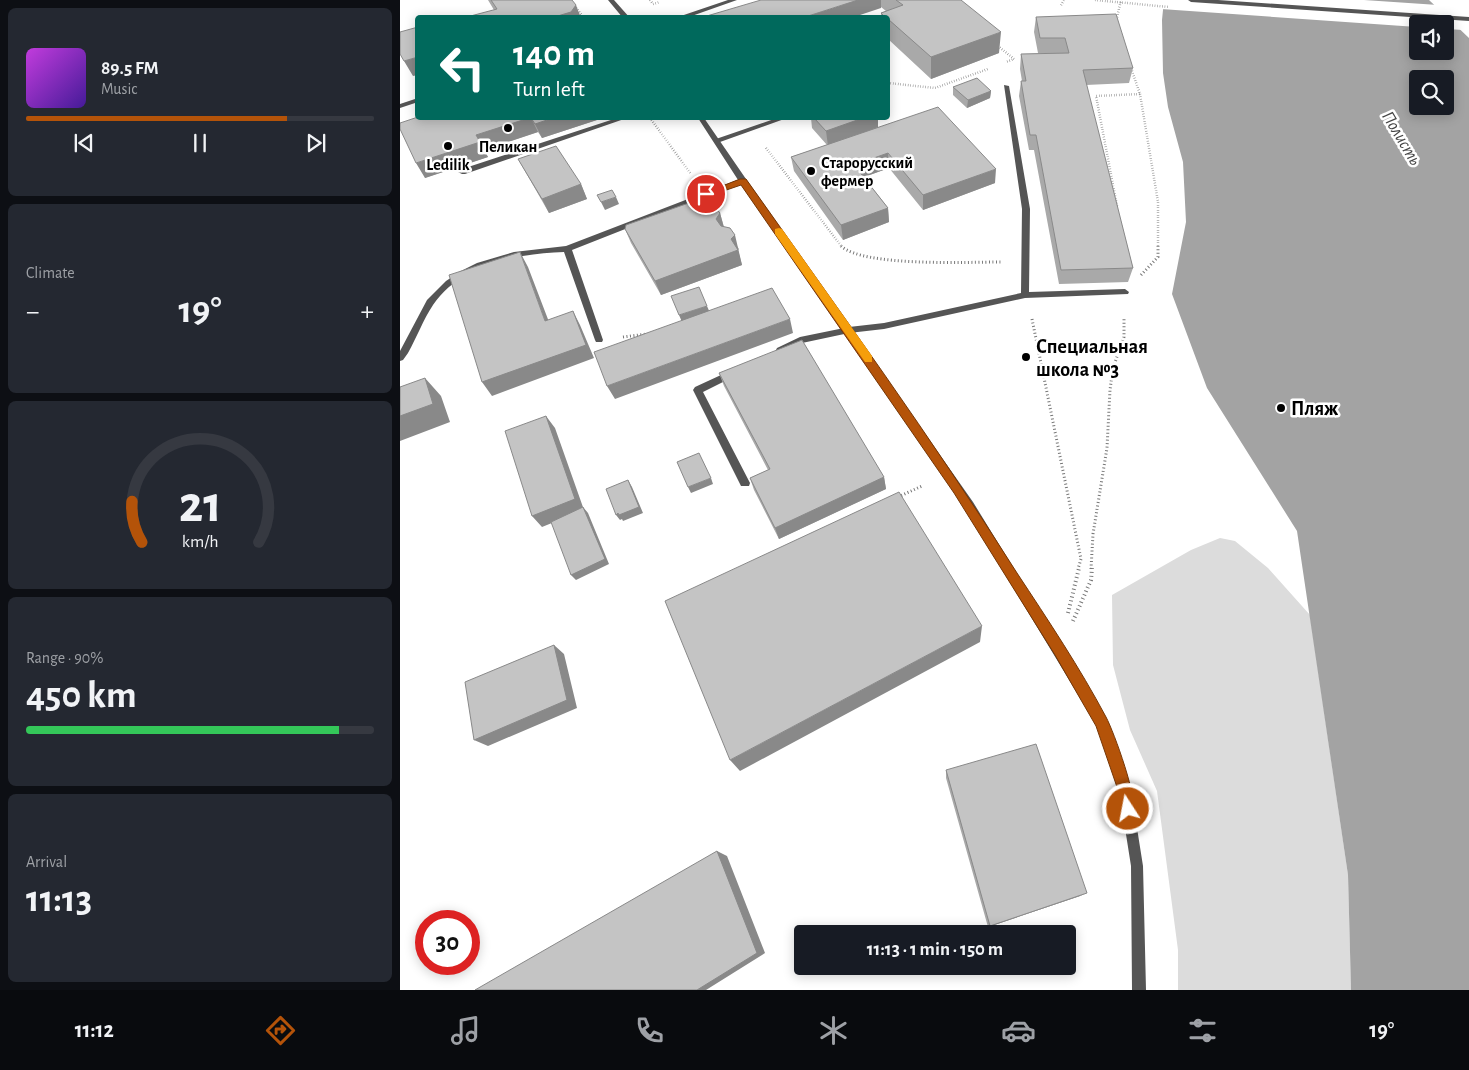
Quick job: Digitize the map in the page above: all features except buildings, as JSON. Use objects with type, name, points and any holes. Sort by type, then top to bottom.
[{"type":"street","points":[[611,0],[624,15]]},
{"type":"street","points":[[687,15],[733,0]]},
{"type":"street","points":[[1192,0],[1469,18]]},
{"type":"street","points":[[1006,86],[1026,209],[1025,295]]},
{"type":"street","points":[[400,106],[415,101]]},
{"type":"street","points":[[462,172],[617,120]]},
{"type":"street","points":[[702,120],[969,505],[1060,651],[1102,723],[1125,790],[1137,866],[1139,990]]},
{"type":"street","points":[[717,140],[777,120]]},
{"type":"street","points":[[400,358],[408,348],[419,320],[435,295],[456,279],[485,262],[539,249],[567,249],[743,181]]},
{"type":"street","points":[[567,249],[599,340]]},
{"type":"street","points":[[774,353],[800,340],[849,330],[884,326],[1025,295],[1125,292]]},
{"type":"street","points":[[740,369],[698,390],[745,483]]},
{"type":"path","points":[[570,0],[582,15]]},
{"type":"path","points":[[650,0],[653,4]]},
{"type":"path","points":[[1061,5],[1064,0]]},
{"type":"path","points":[[1095,0],[1138,5]]},
{"type":"path","points":[[1116,23],[1121,0]]},
{"type":"path","points":[[992,41],[1014,59],[1005,62]]},
{"type":"path","points":[[890,84],[935,88],[996,66]]},
{"type":"path","points":[[1060,651],[1091,580],[1093,534],[1107,448],[1110,390],[1113,368],[1124,337],[1125,292],[1158,257],[1158,202],[1140,94],[1131,67]]},
{"type":"path","points":[[1118,213],[1096,96],[1140,94]]},
{"type":"path","points":[[651,120],[706,194]]},
{"type":"path","points":[[751,128],[843,248],[863,256],[908,261],[976,263],[1025,261]]},
{"type":"path","points":[[1025,295],[1032,318],[1081,559],[1060,651]]},
{"type":"path","points":[[599,340],[648,334]]},
{"type":"shaded area","points":[[1220,538],[1235,541],[1268,568],[1310,615],[1348,875],[1351,990],[1178,990],[1178,950],[1157,791],[1130,730],[1113,665],[1112,595],[1191,550]]},
{"type":"water","name":"Полисть","points":[[1164,0],[1429,0],[1445,15],[1409,15],[1409,60],[1454,60],[1454,24],[1469,38],[1469,990],[1351,990],[1348,875],[1297,531],[1207,388],[1172,294],[1186,222],[1183,162],[1168,107],[1163,73],[1162,20]]},
{"type":"pier","points":[[1162,0],[1364,0],[1438,5],[1448,15],[1409,15],[1409,26],[1161,9]]},
{"type":"pier","points":[[1454,20],[1464,30],[1454,29]]},
{"type":"slow traffic","points":[[779,231],[868,359]]},
{"type":"place","name":"Пеликан","points":[[508,128]]},
{"type":"place","name":"Ledilik","points":[[448,146]]},
{"type":"place","name":"Старорусский фермер","points":[[811,171]]},
{"type":"place","name":"Специальная школа №3","points":[[1026,357]]},
{"type":"place","name":"Пляж","points":[[1281,408]]},
{"type":"route","points":[[706,194],[743,181],[849,330],[969,505],[1060,651],[1102,723],[1125,790],[1128,809]]}]
